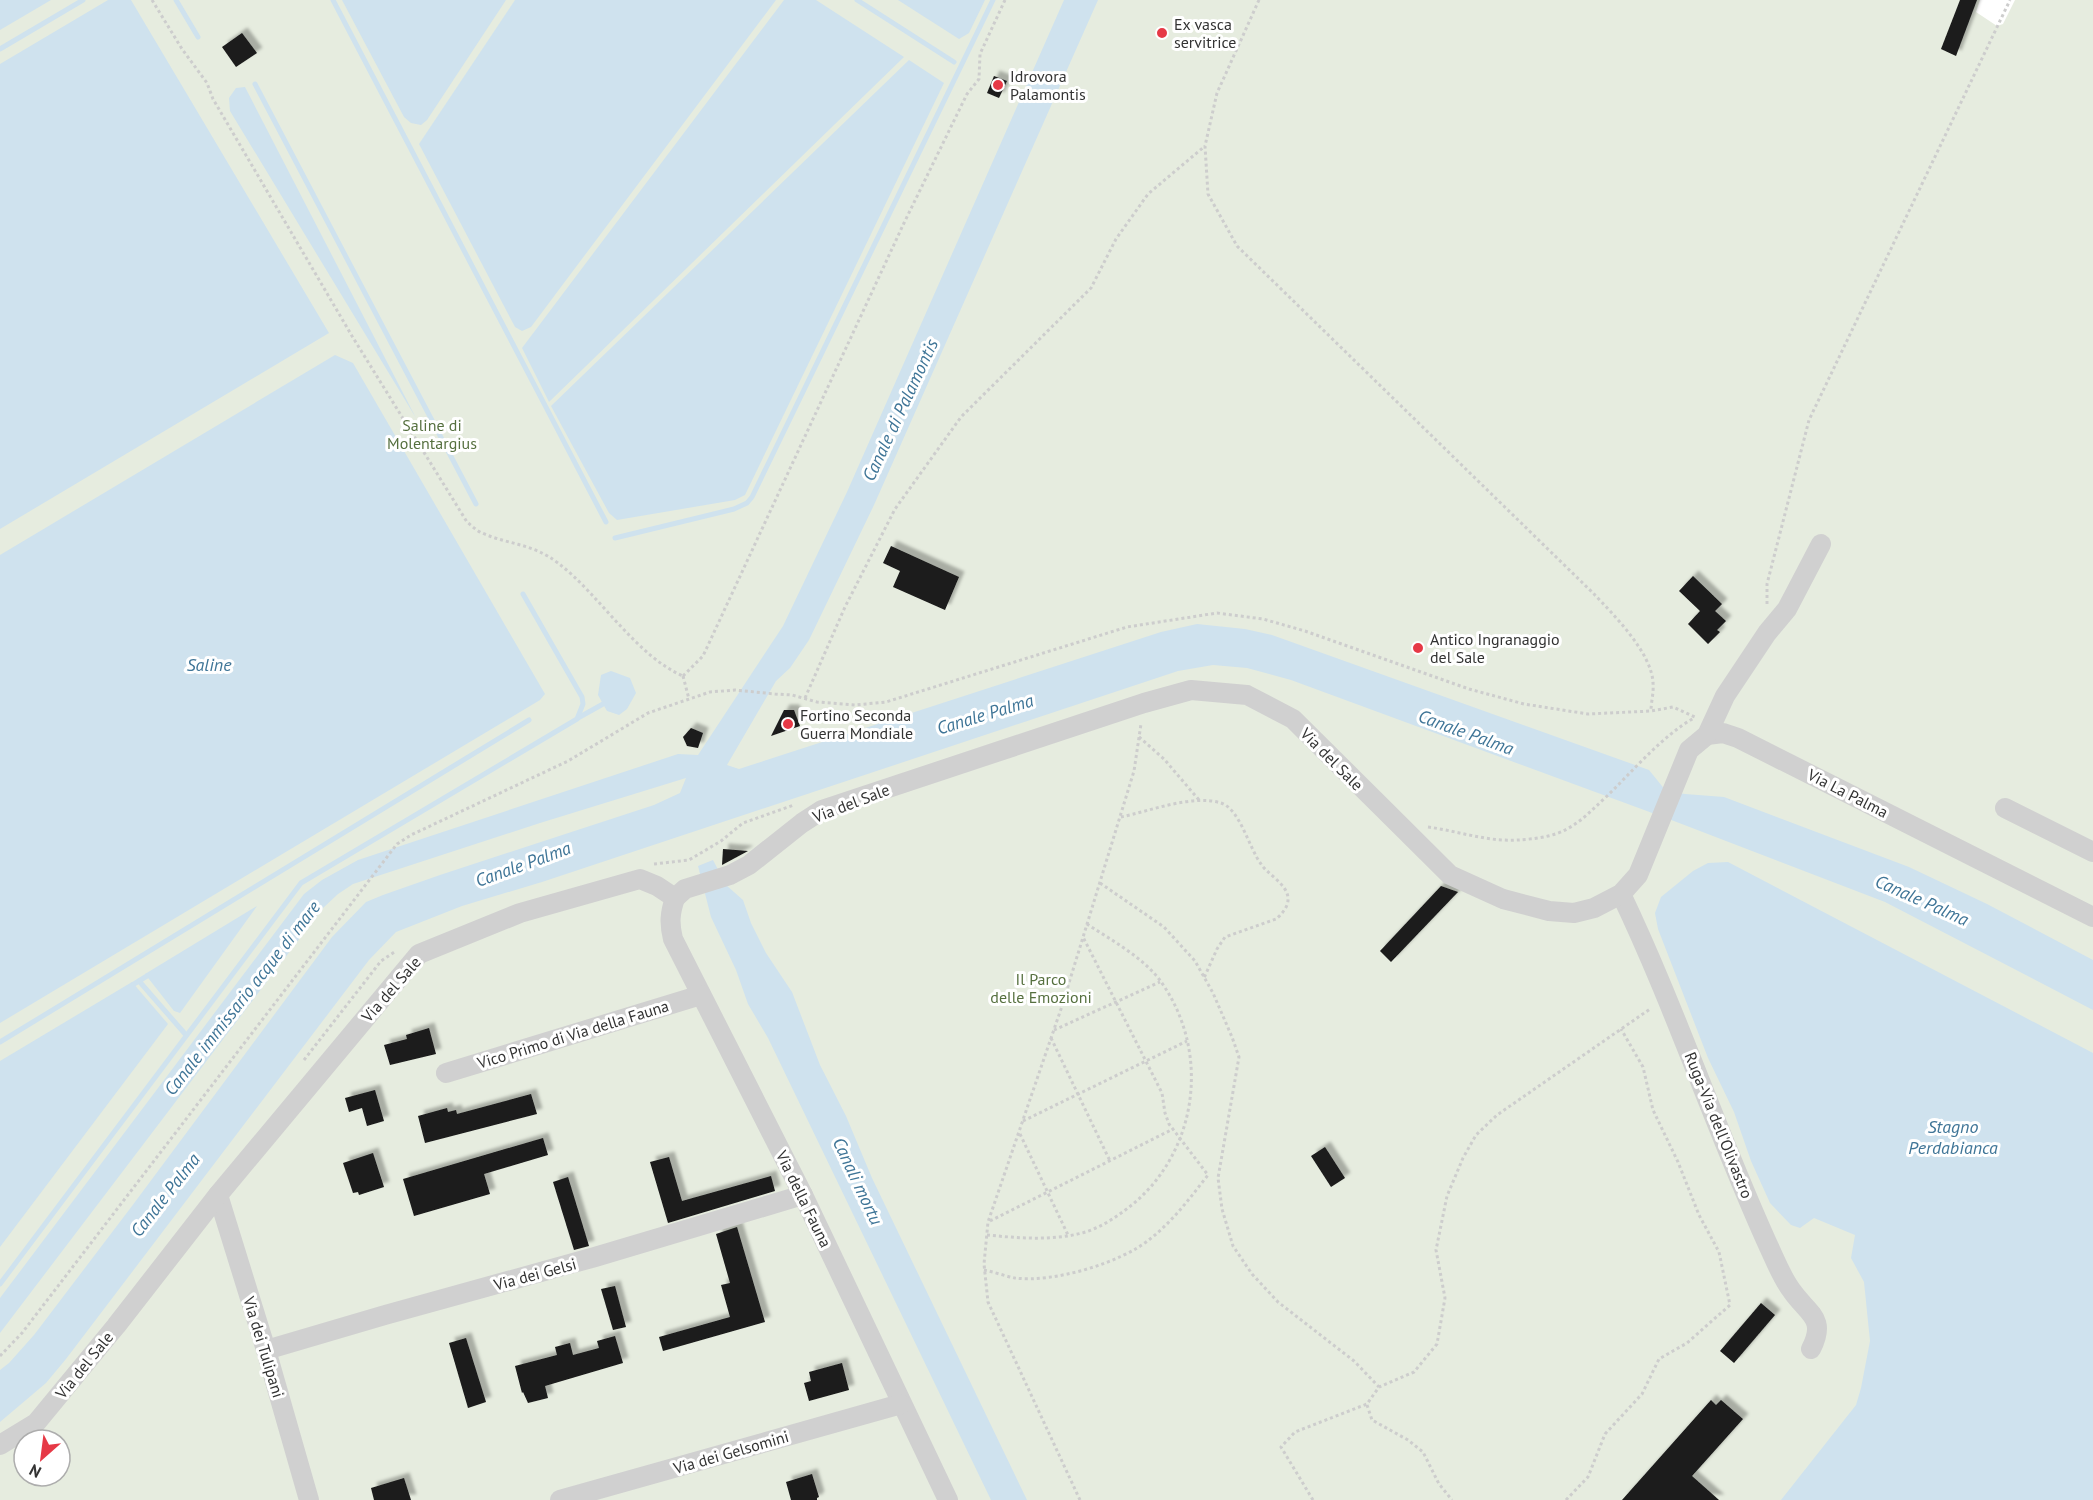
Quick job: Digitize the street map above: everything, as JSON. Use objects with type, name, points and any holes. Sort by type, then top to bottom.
[{"type":"street","points":[[1707,735],[1725,696],[1767,633],[1787,609],[1821,544]]},
{"type":"street","name":"Via del Sale","points":[[0,1445],[36,1423],[116,1326],[218,1195],[419,954],[520,913],[640,879],[657,885],[675,898],[685,889],[730,875],[749,866],[802,822],[822,810],[1144,702],[1191,690],[1247,695],[1293,719],[1450,875],[1503,898],[1549,911],[1574,913],[1594,908],[1621,894],[1638,874],[1689,750],[1707,735]]},
{"type":"street","name":"Via La Palma","points":[[1707,735],[1723,733],[1738,738],[2093,917]]},
{"type":"street","points":[[2005,808],[2093,852]]},
{"type":"street","name":"Ruga-Via dell'Olivastro","points":[[1621,894],[1667,997],[1777,1265],[1792,1292],[1817,1323],[1818,1335],[1811,1349]]},
{"type":"street","name":"Via della Fauna","points":[[675,898],[669,924],[673,939],[803,1195],[948,1500]]},
{"type":"street","name":"Vico Primo di Via della Fauna","points":[[446,1073],[701,994]]},
{"type":"street","name":"Via dei Tulipani","points":[[218,1195],[309,1500]]},
{"type":"street","name":"Via dei Gelsi","points":[[266,1350],[596,1257],[803,1195]]},
{"type":"street","name":"Via dei Gelsomini","points":[[560,1500],[901,1404]]},
{"type":"path","points":[[153,0],[182,50],[207,83],[213,99],[346,326],[467,522],[481,532],[538,549],[559,564],[669,670],[683,676]]},
{"type":"path","points":[[683,676],[703,656],[904,223],[967,94],[979,79],[980,54],[1005,0]]},
{"type":"path","points":[[1259,0],[1217,93],[1205,146],[1208,194],[1237,246],[1613,615],[1642,651],[1653,681],[1651,711]]},
{"type":"path","points":[[1767,633],[1767,584],[1809,420],[2010,0]]},
{"type":"path","points":[[805,698],[845,607],[895,509],[961,417],[1091,288],[1116,239],[1148,194],[1205,146]]},
{"type":"path","points":[[0,1356],[22,1333],[351,907],[397,844],[411,835],[568,761],[648,713],[710,692],[735,690],[805,698],[817,702],[855,705],[886,702],[1127,627],[1217,613],[1263,619],[1468,689],[1524,704],[1588,714],[1651,711],[1673,707],[1696,718],[1683,724],[1583,820],[1565,831],[1518,840],[1493,840],[1452,830],[1418,826]]},
{"type":"path","points":[[683,676],[689,699]]},
{"type":"path","points":[[1080,1500],[988,1302],[984,1270],[988,1222],[1054,1030],[1120,818],[1134,771],[1144,702]]},
{"type":"path","points":[[1139,737],[1164,759],[1199,800]]},
{"type":"path","points":[[1120,818],[1199,800],[1222,803],[1229,807],[1239,822],[1261,865],[1286,890],[1288,900],[1282,914],[1276,919],[1225,937],[1204,978]]},
{"type":"path","points":[[1100,883],[1164,927],[1195,961],[1232,1037],[1239,1057],[1218,1178],[1222,1209],[1233,1246],[1252,1274],[1278,1302],[1354,1362],[1379,1387]]},
{"type":"path","points":[[987,1235],[1020,1238],[1068,1235],[1083,1233],[1116,1218],[1143,1196],[1162,1174],[1181,1139],[1192,1094],[1187,1041],[1178,1012],[1160,982],[1144,964],[1087,924]]},
{"type":"path","points":[[984,1270],[1017,1278],[1051,1277],[1080,1271],[1120,1258],[1148,1241],[1178,1213],[1208,1175],[1173,1129],[1165,1113],[1162,1093],[1083,937]]},
{"type":"path","points":[[1054,1030],[1160,982]]},
{"type":"path","points":[[1313,1500],[1281,1447],[1295,1432],[1367,1404],[1379,1387],[1414,1372],[1437,1344],[1444,1298],[1436,1250],[1447,1196],[1463,1158],[1476,1135],[1497,1115],[1667,997]]},
{"type":"path","points":[[1566,1500],[1588,1477],[1605,1434],[1642,1394],[1659,1359],[1687,1343],[1730,1305],[1719,1252],[1699,1215],[1678,1162],[1653,1110],[1643,1067],[1621,1029]]},
{"type":"path","points":[[1051,1038],[1110,1161]]},
{"type":"path","points":[[1023,1121],[1187,1041]]},
{"type":"path","points":[[988,1222],[1173,1129]]},
{"type":"path","points":[[1019,1132],[1068,1235]]},
{"type":"path","points":[[1367,1404],[1372,1420],[1408,1440],[1423,1452],[1439,1484],[1452,1500]]},
{"type":"green space","name":"Saline di Molentargius","points":[[0,0],[1980,0],[1976,12],[1997,26],[2003,24],[2015,0],[2093,0],[2093,1500],[0,1500]]},
{"type":"water","points":[[0,0],[51,0],[0,30]]},
{"type":"water","points":[[108,0],[131,0],[329,333],[0,529],[0,64]]},
{"type":"water","points":[[342,0],[506,0],[427,120],[421,125],[411,123],[404,117]]},
{"type":"water","points":[[515,0],[776,0],[531,327],[522,331],[515,327],[419,144]]},
{"type":"water","points":[[784,0],[816,0],[904,57],[549,402],[522,348]]},
{"type":"water","points":[[898,0],[985,0],[969,33],[959,39]]},
{"type":"water","points":[[1064,0],[1098,0],[874,505],[809,640],[790,668],[776,681],[727,765],[739,769],[1161,632],[1197,624],[1245,629],[1272,635],[1649,770],[1666,791],[1724,797],[1909,867],[1987,904],[2093,960],[2093,1010],[1885,902],[1674,821],[1291,680],[1247,668],[1213,665],[1178,671],[542,882],[462,906],[396,932],[369,960],[66,1359],[46,1383],[0,1422],[0,1370],[34,1335],[332,937],[366,902],[440,875],[654,805],[680,793],[686,778],[353,884],[338,894],[322,909],[0,1333],[0,1298],[304,894],[322,880],[358,860],[678,754],[698,755],[783,626],[847,492]]},
{"type":"water","points":[[909,60],[944,83],[745,495],[735,500],[617,520],[609,513],[551,406]]},
{"type":"water","points":[[245,87],[416,418],[230,111],[229,98],[236,88]]},
{"type":"water","name":"Saline","points":[[335,355],[353,363],[545,694],[540,700],[0,1023],[0,555]]},
{"type":"water","points":[[611,671],[630,678],[636,693],[627,709],[619,715],[607,711],[598,695],[601,675]]},
{"type":"water","name":"Canali mortu","points":[[713,860],[726,885],[743,900],[751,923],[766,953],[792,992],[820,1065],[846,1116],[872,1178],[1027,1500],[991,1500],[768,1038],[748,1004],[736,970],[711,917],[698,866]]},
{"type":"water","name":"Stagno Perdabianca","points":[[1728,862],[2093,1053],[2093,1500],[1781,1500],[1856,1405],[1870,1341],[1864,1282],[1851,1258],[1855,1235],[1814,1218],[1800,1228],[1791,1225],[1770,1203],[1751,1161],[1734,1112],[1708,1058],[1658,929],[1655,913],[1661,897],[1693,871],[1708,863]]},
{"type":"water","points":[[257,906],[180,1013],[174,1011],[145,974]]},
{"type":"water","points":[[132,982],[168,1024],[0,1247],[0,1061]]},
{"type":"building","points":[[1960,0],[1977,0],[1956,56],[1941,49]]},
{"type":"building","points":[[242,33],[257,53],[236,67],[222,47]]},
{"type":"building","name":"Idrovora Palamontis","points":[[994,76],[1007,81],[999,98],[987,93]]},
{"type":"building","points":[[891,546],[959,577],[945,610],[893,587],[900,571],[883,563]]},
{"type":"building","points":[[1693,576],[1722,604],[1715,611],[1726,621],[1717,630],[1720,632],[1708,644],[1688,624],[1700,611],[1679,591]]},
{"type":"building","name":"Fortino Seconda Guerra Mondiale","points":[[784,710],[794,710],[800,726],[771,736]]},
{"type":"building","points":[[691,728],[703,733],[698,748],[687,746],[683,737]]},
{"type":"building","points":[[723,849],[748,851],[722,865]]},
{"type":"building","points":[[1441,886],[1458,892],[1391,962],[1380,951]]},
{"type":"building","points":[[429,1028],[436,1054],[390,1065],[384,1045],[407,1039],[406,1035]]},
{"type":"building","points":[[375,1090],[384,1121],[367,1126],[362,1108],[349,1112],[345,1098]]},
{"type":"building","points":[[531,1094],[537,1114],[425,1143],[418,1116],[447,1108],[448,1112],[456,1110],[457,1114]]},
{"type":"building","points":[[543,1138],[548,1155],[484,1174],[490,1194],[414,1216],[403,1179]]},
{"type":"building","points":[[1325,1147],[1345,1178],[1331,1187],[1311,1156]]},
{"type":"building","points":[[373,1153],[384,1187],[359,1195],[358,1192],[353,1193],[343,1163]]},
{"type":"building","points":[[669,1157],[682,1201],[771,1176],[775,1191],[668,1223],[650,1162]]},
{"type":"building","points":[[568,1177],[589,1246],[574,1250],[553,1182]]},
{"type":"building","points":[[737,1227],[765,1322],[663,1351],[659,1337],[730,1317],[721,1285],[730,1283],[716,1234]]},
{"type":"building","points":[[615,1286],[626,1327],[613,1330],[601,1289]]},
{"type":"building","points":[[1761,1303],[1775,1315],[1734,1363],[1720,1351]]},
{"type":"building","points":[[615,1336],[623,1363],[545,1386],[548,1398],[528,1403],[522,1393],[515,1366],[557,1355],[555,1347],[570,1343],[573,1355],[599,1348],[597,1341]]},
{"type":"building","points":[[466,1338],[486,1402],[468,1408],[449,1343]]},
{"type":"building","points":[[842,1363],[849,1390],[809,1401],[804,1383],[811,1381],[809,1372]]},
{"type":"building","points":[[1711,1400],[1716,1405],[1721,1400],[1743,1419],[1692,1476],[1719,1500],[1622,1500]]},
{"type":"building","points":[[812,1474],[819,1497],[817,1500],[791,1500],[786,1482]]},
{"type":"building","points":[[404,1478],[411,1500],[374,1500],[371,1488]]},
{"type":"waterway","points":[[0,49],[83,0]]},
{"type":"waterway","points":[[176,0],[198,37]]},
{"type":"waterway","points":[[333,0],[606,522]]},
{"type":"waterway","points":[[857,0],[954,62]]},
{"type":"waterway","points":[[615,538],[734,509],[747,503],[752,497],[993,0]]},
{"type":"waterway","points":[[255,84],[476,504]]},
{"type":"waterway","name":"Canale immissario acque di mare","points":[[0,1284],[301,883],[577,719],[583,704],[582,697],[523,594]]},
{"type":"waterway","points":[[578,718],[603,704]]},
{"type":"waterway","points":[[0,1042],[529,720]]},
{"type":"waterway","points":[[134,984],[147,976]]},
{"type":"waterway","points":[[139,981],[186,1035]]},
{"type":"place","name":"Ex vasca servitrice","points":[[1162,33]]},
{"type":"place","name":"Idrovora Palamontis","points":[[998,85]]},
{"type":"place","name":"Antico Ingranaggio del Sale","points":[[1418,648]]},
{"type":"place","name":"Fortino Seconda Guerra Mondiale","points":[[788,724]]},
{"type":"water label","name":"Canale di Palamontis","points":[[900,410]]},
{"type":"water label","name":"Canale Palma","points":[[985,714]]},
{"type":"water label","name":"Canale Palma","points":[[1466,732]]},
{"type":"water label","name":"Canale Palma","points":[[523,864]]},
{"type":"water label","name":"Canale Palma","points":[[1922,900]]},
{"type":"water label","name":"Canale Palma","points":[[165,1195]]},
{"type":"park label","name":"Il Parco delle Emozioni","points":[[1041,988]]}]
